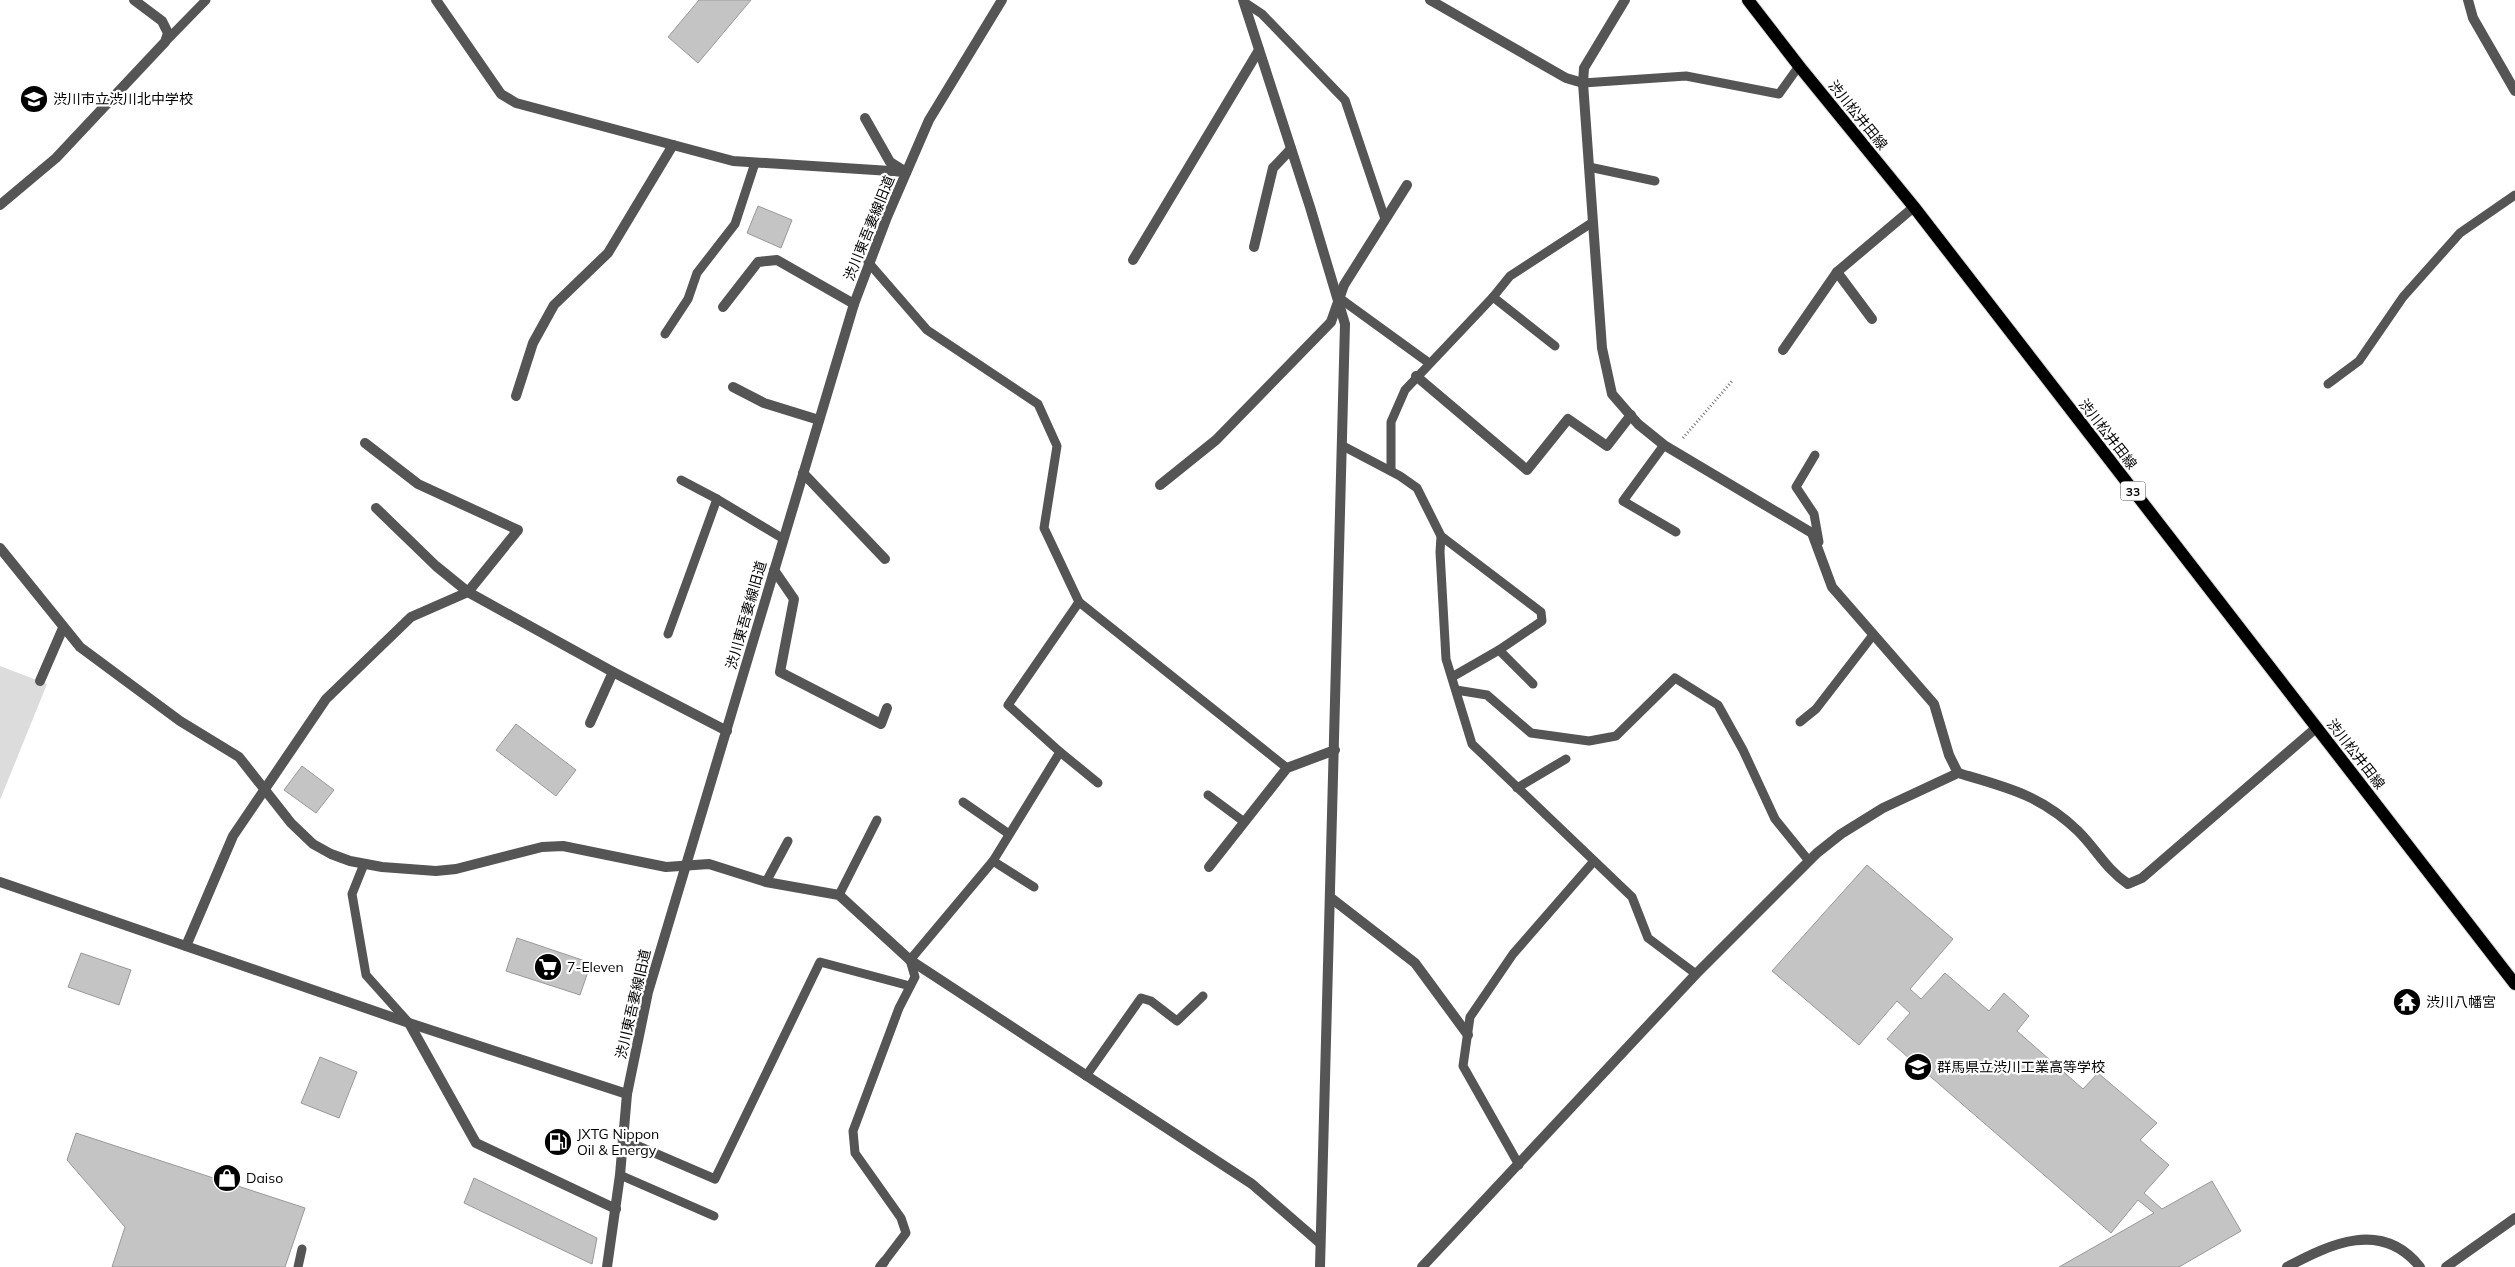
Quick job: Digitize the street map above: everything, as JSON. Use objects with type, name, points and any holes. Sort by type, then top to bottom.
[{"type":"main road","name":"渋川松井田線","points":[[1748,0],[1798,66],[1914,207],[2515,984]]},
{"type":"street","points":[[0,205],[56,158],[165,42],[168,33],[162,21],[134,0]]},
{"type":"street","points":[[436,0],[501,94],[516,103],[733,161],[906,172]]},
{"type":"street","name":"渋川東吾妻線旧道","points":[[607,1267],[620,1175],[627,1094],[648,992],[727,732],[782,538],[854,304],[868,262],[929,120],[1002,0]]},
{"type":"street","points":[[1432,0],[1566,78],[1583,83]]},
{"type":"street","points":[[1625,0],[1584,68],[1583,83],[1602,348],[1612,394],[1631,415],[1668,448],[1812,533],[1832,587],[1934,704],[1949,755],[1958,773]]},
{"type":"street","points":[[2468,0],[2473,18],[2515,91]]},
{"type":"street","points":[[1244,1],[1345,324],[1320,1267]]},
{"type":"street","points":[[1133,260],[1259,50]]},
{"type":"street","points":[[864,118],[890,162],[906,172]]},
{"type":"street","points":[[516,396],[533,343],[554,305],[608,253],[673,145]]},
{"type":"street","points":[[1254,247],[1273,168],[1291,149]]},
{"type":"street","points":[[1160,485],[1216,440],[1331,322],[1338,297],[1407,185]]},
{"type":"street","points":[[1783,350],[1837,272],[1914,207]]},
{"type":"street","points":[[723,306],[758,262],[778,260],[854,304]]},
{"type":"street","points":[[1837,272],[1872,319]]},
{"type":"street","points":[[1416,376],[1527,470],[1568,419],[1608,446],[1631,415]]},
{"type":"street","points":[[733,387],[764,403],[819,420]]},
{"type":"street","points":[[186,946],[233,836],[326,699],[411,617],[468,592],[518,530],[418,484],[365,443]]},
{"type":"street","points":[[803,473],[885,559]]},
{"type":"street","points":[[376,508],[436,566],[468,592],[727,732]]},
{"type":"street","points":[[0,548],[80,647],[180,721],[239,757],[291,823],[313,844],[331,854],[364,864],[410,871],[436,871],[456,869],[542,848],[563,846],[666,867],[709,864],[766,882],[839,896],[910,960],[1252,1184],[1320,1243]]},
{"type":"street","points":[[774,570],[794,599],[780,672],[881,724],[887,708]]},
{"type":"street","points":[[40,681],[63,628]]},
{"type":"street","points":[[590,723],[613,672]]},
{"type":"street","points":[[1422,1267],[1696,974],[1809,861],[1842,834],[1883,808],[1958,773],[2019,792],[2044,803],[2079,832],[2112,873],[2128,884],[2142,878],[2316,728]]},
{"type":"street","points":[[1209,867],[1287,768],[1335,750]]},
{"type":"street","points":[[0,882],[409,1022],[627,1094]]},
{"type":"street","points":[[1331,898],[1415,963],[1468,1035]]},
{"type":"street","points":[[409,1022],[476,1143],[616,1209]]},
{"type":"street","points":[[2446,1267],[2515,1218]]},
{"type":"street","points":[[2287,1267],[2340,1242],[2369,1238],[2399,1249],[2412,1257],[2420,1267]]},
{"type":"lane","points":[[165,42],[206,0]]},
{"type":"lane","points":[[1244,1],[1262,14],[1345,100],[1385,219]]},
{"type":"lane","points":[[1583,83],[1686,76],[1779,94],[1798,66]]},
{"type":"lane","points":[[665,334],[688,299],[697,272],[735,224],[755,162]]},
{"type":"lane","points":[[1589,167],[1655,180]]},
{"type":"lane","points":[[2328,384],[2360,361],[2403,297],[2460,233],[2515,195]]},
{"type":"lane","points":[[1391,471],[1391,422],[1405,390],[1416,376],[1493,297],[1510,276],[1593,222]]},
{"type":"lane","points":[[868,262],[926,330],[1038,404],[1058,446],[1044,528],[1079,602],[1287,768]]},
{"type":"lane","points":[[1338,297],[1429,363]]},
{"type":"lane","points":[[1493,297],[1555,346]]},
{"type":"lane","points":[[1343,446],[1391,471],[1417,488],[1441,536],[1541,612],[1542,621],[1499,650],[1452,677]]},
{"type":"lane","points":[[1668,448],[1623,501],[1676,532]]},
{"type":"lane","points":[[1814,455],[1796,487],[1814,514],[1821,557]]},
{"type":"lane","points":[[681,480],[782,538]]},
{"type":"lane","points":[[668,634],[717,499]]},
{"type":"lane","points":[[1441,536],[1440,552],[1446,659],[1472,744],[1632,897],[1648,938],[1696,974]]},
{"type":"lane","points":[[1079,602],[1008,705],[1098,783]]},
{"type":"lane","points":[[1800,722],[1816,709],[1873,635]]},
{"type":"lane","points":[[1499,650],[1533,684]]},
{"type":"lane","points":[[1456,690],[1488,695],[1531,733],[1589,741],[1616,736],[1675,678],[1718,705],[1743,750],[1775,819],[1809,861]]},
{"type":"lane","points":[[882,1265],[906,1233],[901,1218],[855,1153],[854,1131],[899,1008],[915,977],[910,960],[993,861],[1060,752]]},
{"type":"lane","points":[[1518,788],[1566,759]]},
{"type":"lane","points":[[1208,795],[1244,821]]},
{"type":"lane","points":[[963,802],[1009,834]]},
{"type":"lane","points":[[839,896],[877,820]]},
{"type":"lane","points":[[766,882],[788,841]]},
{"type":"lane","points":[[993,861],[1034,887]]},
{"type":"lane","points":[[1519,1165],[1463,1066],[1470,1017],[1513,954],[1594,861]]},
{"type":"lane","points":[[364,864],[352,894],[366,975],[409,1022]]},
{"type":"lane","points":[[622,1139],[715,1179],[820,962],[910,986]]},
{"type":"lane","points":[[1086,1076],[1141,998],[1151,1000],[1177,1021],[1203,996]]},
{"type":"lane","points":[[620,1175],[714,1216]]},
{"type":"lane","points":[[298,1267],[302,1249]]},
{"type":"path","points":[[1668,448],[1733,380]]},
{"type":"shaded area","points":[[0,666],[47,684],[0,800]]},
{"type":"building","points":[[699,0],[751,0],[698,63],[668,37]]},
{"type":"building","points":[[758,206],[792,220],[781,248],[747,233]]},
{"type":"building","points":[[516,724],[576,770],[556,796],[496,750]]},
{"type":"building","points":[[302,766],[334,790],[316,813],[284,790]]},
{"type":"building","points":[[1867,865],[1953,939],[1910,989],[1921,999],[1945,973],[1989,1011],[2004,993],[2029,1016],[2017,1031],[2083,1089],[2098,1073],[2157,1123],[2140,1140],[2169,1165],[2144,1193],[2162,1209],[2212,1181],[2241,1231],[2179,1267],[2059,1267],[2154,1213],[2138,1200],[2111,1233],[1887,1039],[1910,1013],[1897,1001],[1859,1045],[1772,971]]},
{"type":"building","name":"7-Eleven","points":[[517,938],[591,963],[580,995],[506,971]]},
{"type":"building","points":[[81,953],[131,970],[119,1005],[68,987]]},
{"type":"building","points":[[320,1057],[357,1072],[339,1118],[301,1103]]},
{"type":"building","points":[[76,1133],[305,1208],[285,1267],[112,1267],[125,1227],[67,1160]]},
{"type":"building","points":[[474,1178],[597,1238],[592,1264],[464,1203]]},
{"type":"place","name":"渋川市立渋川北中学校","points":[[34,99]]},
{"type":"place","name":"7-Eleven","points":[[548,967]]},
{"type":"place","name":"渋川八幡宮","points":[[2407,1002]]},
{"type":"place","name":"群馬県立渋川工業高等学校","points":[[1918,1067]]},
{"type":"place","name":"JXTG Nippon Oil & Energy","points":[[558,1142]]},
{"type":"place","name":"Daiso","points":[[227,1178]]}]
